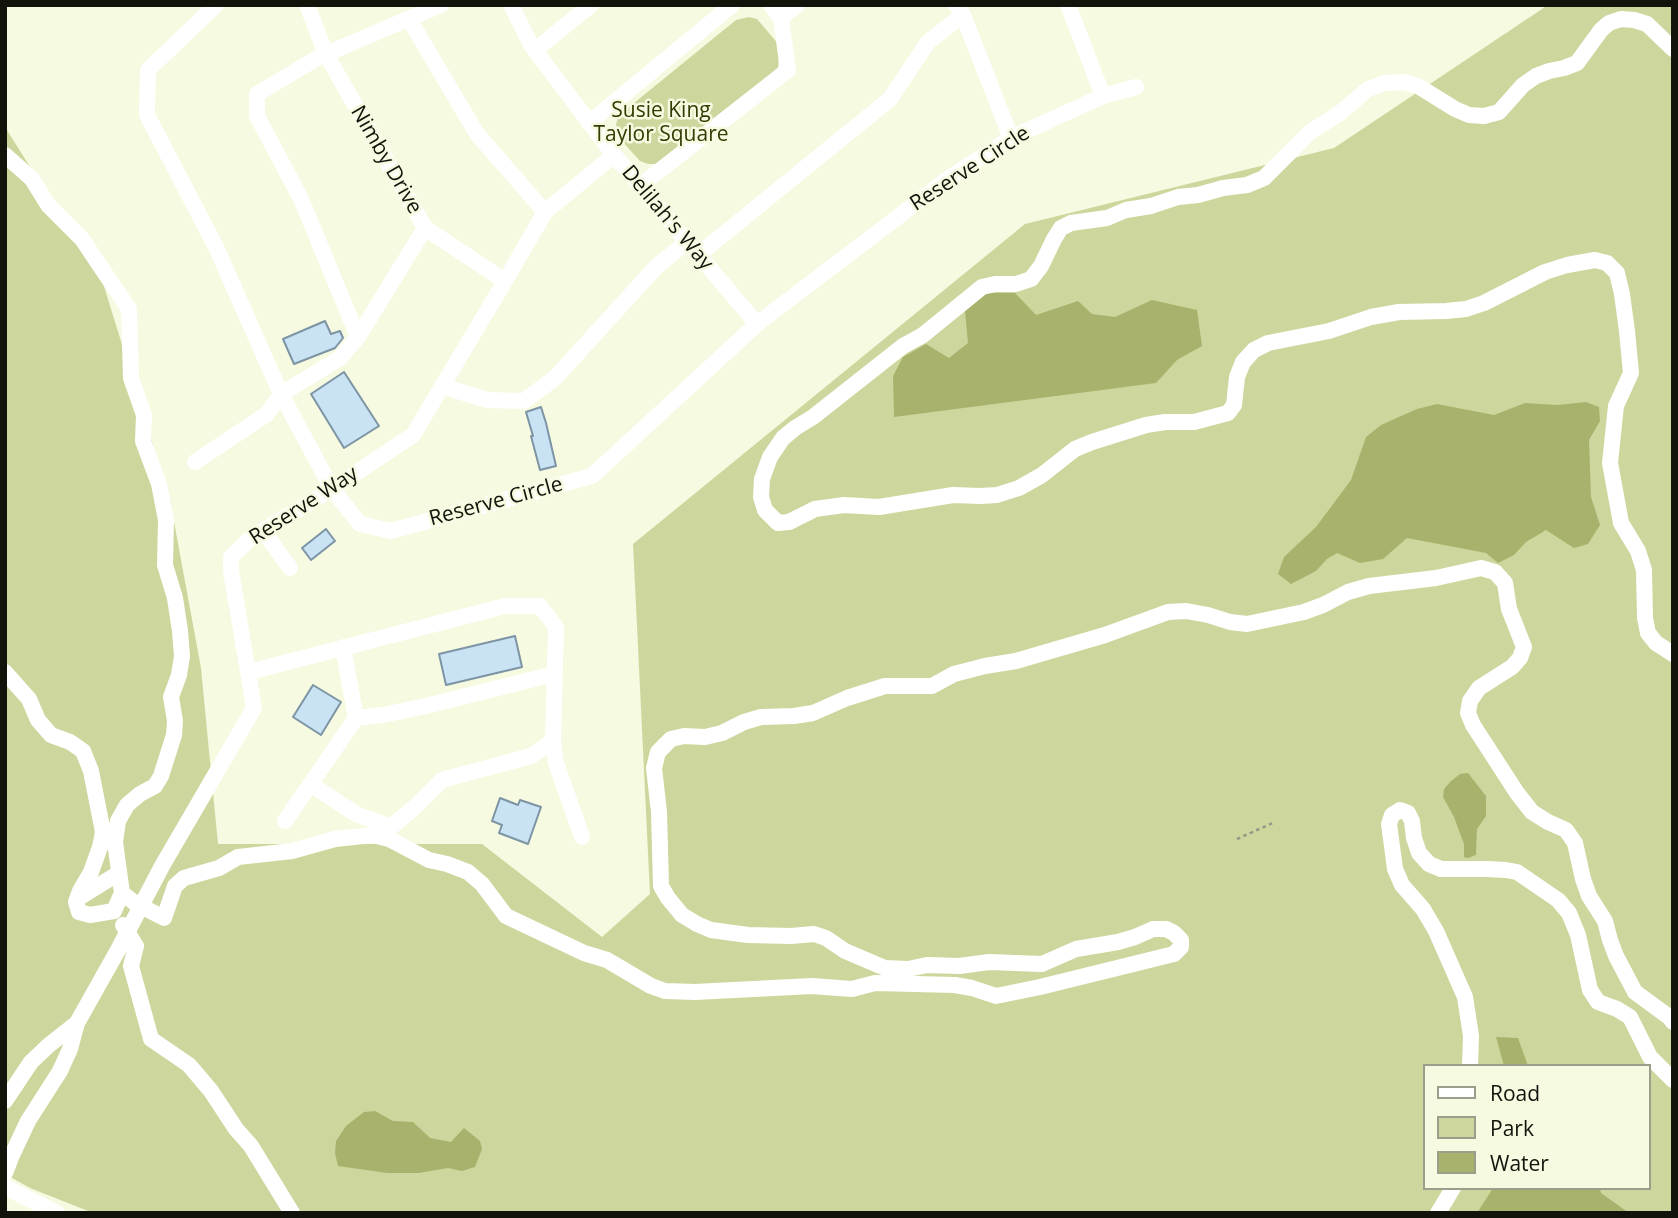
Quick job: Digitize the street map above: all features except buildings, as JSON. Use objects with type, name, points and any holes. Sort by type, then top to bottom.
[{"type":"street","name":"Reserve Circle","points":[[216,5],[148,69],[147,115],[216,247],[281,394],[331,489],[360,524],[391,531],[592,476],[757,324],[948,178],[1012,138],[1103,96],[1136,87]]},
{"type":"street","name":"Nimby Drive","points":[[307,5],[326,54],[425,228],[505,281]]},
{"type":"street","points":[[358,337],[301,200],[257,116],[257,94],[326,54],[441,5]]},
{"type":"street","name":"Delilah's Way","points":[[511,5],[535,50],[589,123],[757,324]]},
{"type":"street","points":[[535,50],[591,5]]},
{"type":"street","points":[[589,123],[733,5]]},
{"type":"street","points":[[640,186],[788,70],[776,11],[797,5]]},
{"type":"street","points":[[1069,5],[1103,96]]},
{"type":"street","points":[[698,255],[890,99],[928,42],[959,10],[1012,138]]},
{"type":"street","points":[[409,19],[477,134],[545,212]]},
{"type":"street","points":[[1673,48],[1647,24],[1621,19],[1609,23],[1577,63],[1536,76],[1523,85],[1499,112],[1484,116],[1469,115],[1455,109],[1418,86],[1403,82],[1385,83],[1368,89],[1340,113],[1310,132],[1264,178],[1247,185],[1178,197],[1126,210],[1107,218],[1071,223],[1061,228],[1031,279],[1016,284],[982,287],[923,335],[903,346],[813,417],[794,428],[770,457],[762,479],[761,497],[765,510],[778,523],[789,522],[815,509],[844,505],[879,507],[953,495],[997,495],[1018,488],[1042,475],[1075,449],[1092,442],[1146,425],[1194,422],[1228,413],[1234,405],[1237,377],[1243,362],[1254,350],[1268,343],[1329,331],[1380,315],[1466,309],[1484,303],[1545,272],[1567,264],[1595,260],[1607,264],[1617,273],[1631,373],[1616,406],[1610,463],[1619,513],[1621,523],[1644,570],[1648,633],[1656,643],[1673,654]]},
{"type":"street","points":[[5,155],[32,179],[48,205],[82,239],[130,309],[131,378],[144,415],[143,441],[159,484],[166,520],[165,565],[175,598],[181,656],[179,675],[171,697],[174,735],[161,776],[155,786],[127,805],[118,821],[115,842],[121,892],[114,911]]},
{"type":"street","name":"Reserve Way","points":[[5,1173],[29,1121],[60,1071],[77,1023],[162,866],[254,708],[231,572],[231,557],[251,538],[413,435],[545,212],[614,155]]},
{"type":"street","points":[[195,462],[267,414],[281,394],[340,358],[358,337],[425,228]]},
{"type":"street","points":[[442,386],[487,400],[524,401],[555,378],[657,266],[687,242]]},
{"type":"street","points":[[263,531],[290,568]]},
{"type":"street","points":[[121,892],[164,918],[175,887],[184,878],[219,868],[239,857],[292,852],[335,839],[373,835],[389,839],[429,860],[468,872],[482,884],[506,916],[584,953],[607,960],[651,986],[665,991],[812,986],[852,989],[875,983],[955,985],[996,996],[1174,954],[1181,947],[1181,940],[1166,929],[1153,929],[1118,942],[1076,949],[1042,964],[989,962],[959,966],[927,965],[908,969],[885,968],[814,934],[748,935],[711,930],[682,915],[661,886],[659,812],[654,768],[658,752],[671,739],[684,736],[705,737],[761,718],[813,713],[847,698],[885,686],[932,685],[954,674],[1016,661],[1105,635],[1168,612],[1186,611],[1247,624],[1304,612],[1348,592],[1369,586],[1436,578],[1481,568],[1495,572],[1505,583],[1509,609],[1524,647],[1520,658],[1512,667],[1479,688],[1470,701],[1468,713],[1473,725],[1532,812],[1566,830],[1575,843],[1589,896],[1605,921],[1609,940],[1635,992],[1673,1022]]},
{"type":"street","points":[[248,672],[505,606],[540,606],[556,626],[553,741],[556,763],[582,838]]},
{"type":"street","points":[[285,821],[356,718],[343,648]]},
{"type":"street","points":[[5,672],[29,699],[38,720],[51,735],[70,742],[83,751],[91,771],[103,832],[91,872],[76,902],[79,912],[90,915],[114,911]]},
{"type":"street","points":[[356,718],[408,710],[554,674]]},
{"type":"street","points":[[310,784],[356,814],[391,827],[442,780],[531,756],[553,741]]},
{"type":"street","points":[[1470,1064],[1471,1036],[1465,997],[1436,931],[1423,909],[1402,885],[1395,869],[1389,824],[1392,815],[1400,810],[1408,813],[1419,853],[1429,864],[1441,869],[1506,870],[1517,873],[1558,900],[1569,913],[1578,935],[1590,990],[1598,1002],[1630,1017],[1650,1057],[1673,1080]]},
{"type":"street","points":[[77,898],[119,873]]},
{"type":"street","points":[[114,911],[136,947],[131,966],[151,1039],[188,1065],[211,1091],[236,1129],[251,1146],[292,1213]]},
{"type":"street","name":"Reserve Way","points":[[5,1101],[31,1062],[77,1023]]},
{"type":"street","points":[[5,1187],[57,1213]]},
{"type":"street","points":[[1437,1213],[1452,1190]]},
{"type":"path","points":[[1237,839],[1275,822]]},
{"type":"green space","points":[[1548,5],[1673,5],[1673,1213],[93,1213],[30,1188],[5,1174],[5,127],[103,283],[170,500],[201,668],[218,844],[482,844],[602,937],[650,894],[633,544],[1025,224],[1334,148]]},
{"type":"green space","name":"Susie King Taylor Square","points":[[749,17],[757,19],[780,46],[778,68],[673,155],[658,164],[640,161],[620,139],[616,125],[618,116],[736,20]]},
{"type":"water","points":[[987,293],[1015,293],[1036,315],[1078,301],[1092,314],[1115,317],[1152,300],[1197,310],[1202,346],[1177,360],[1156,383],[894,417],[893,376],[903,357],[926,344],[949,358],[968,343],[965,311]]},
{"type":"water","points":[[1586,402],[1599,407],[1600,421],[1589,440],[1591,497],[1600,525],[1588,544],[1574,548],[1546,530],[1526,542],[1514,555],[1498,563],[1486,553],[1407,538],[1383,559],[1360,563],[1337,553],[1316,571],[1291,584],[1278,574],[1284,557],[1316,527],[1351,480],[1366,437],[1381,425],[1417,409],[1437,404],[1494,415],[1525,403],[1557,405]]},
{"type":"water","points":[[1468,773],[1486,796],[1486,816],[1477,829],[1476,855],[1468,858],[1464,857],[1464,844],[1443,797],[1444,789],[1450,782],[1460,774]]},
{"type":"water","points":[[1496,1037],[1518,1038],[1527,1064],[1503,1064]]},
{"type":"water","points":[[375,1111],[393,1121],[413,1122],[430,1138],[451,1142],[464,1128],[480,1141],[482,1149],[475,1167],[462,1171],[448,1168],[419,1173],[387,1173],[338,1166],[336,1141],[346,1126],[364,1112]]},
{"type":"water","points":[[1492,1190],[1600,1190],[1629,1213],[1477,1213]]}]
